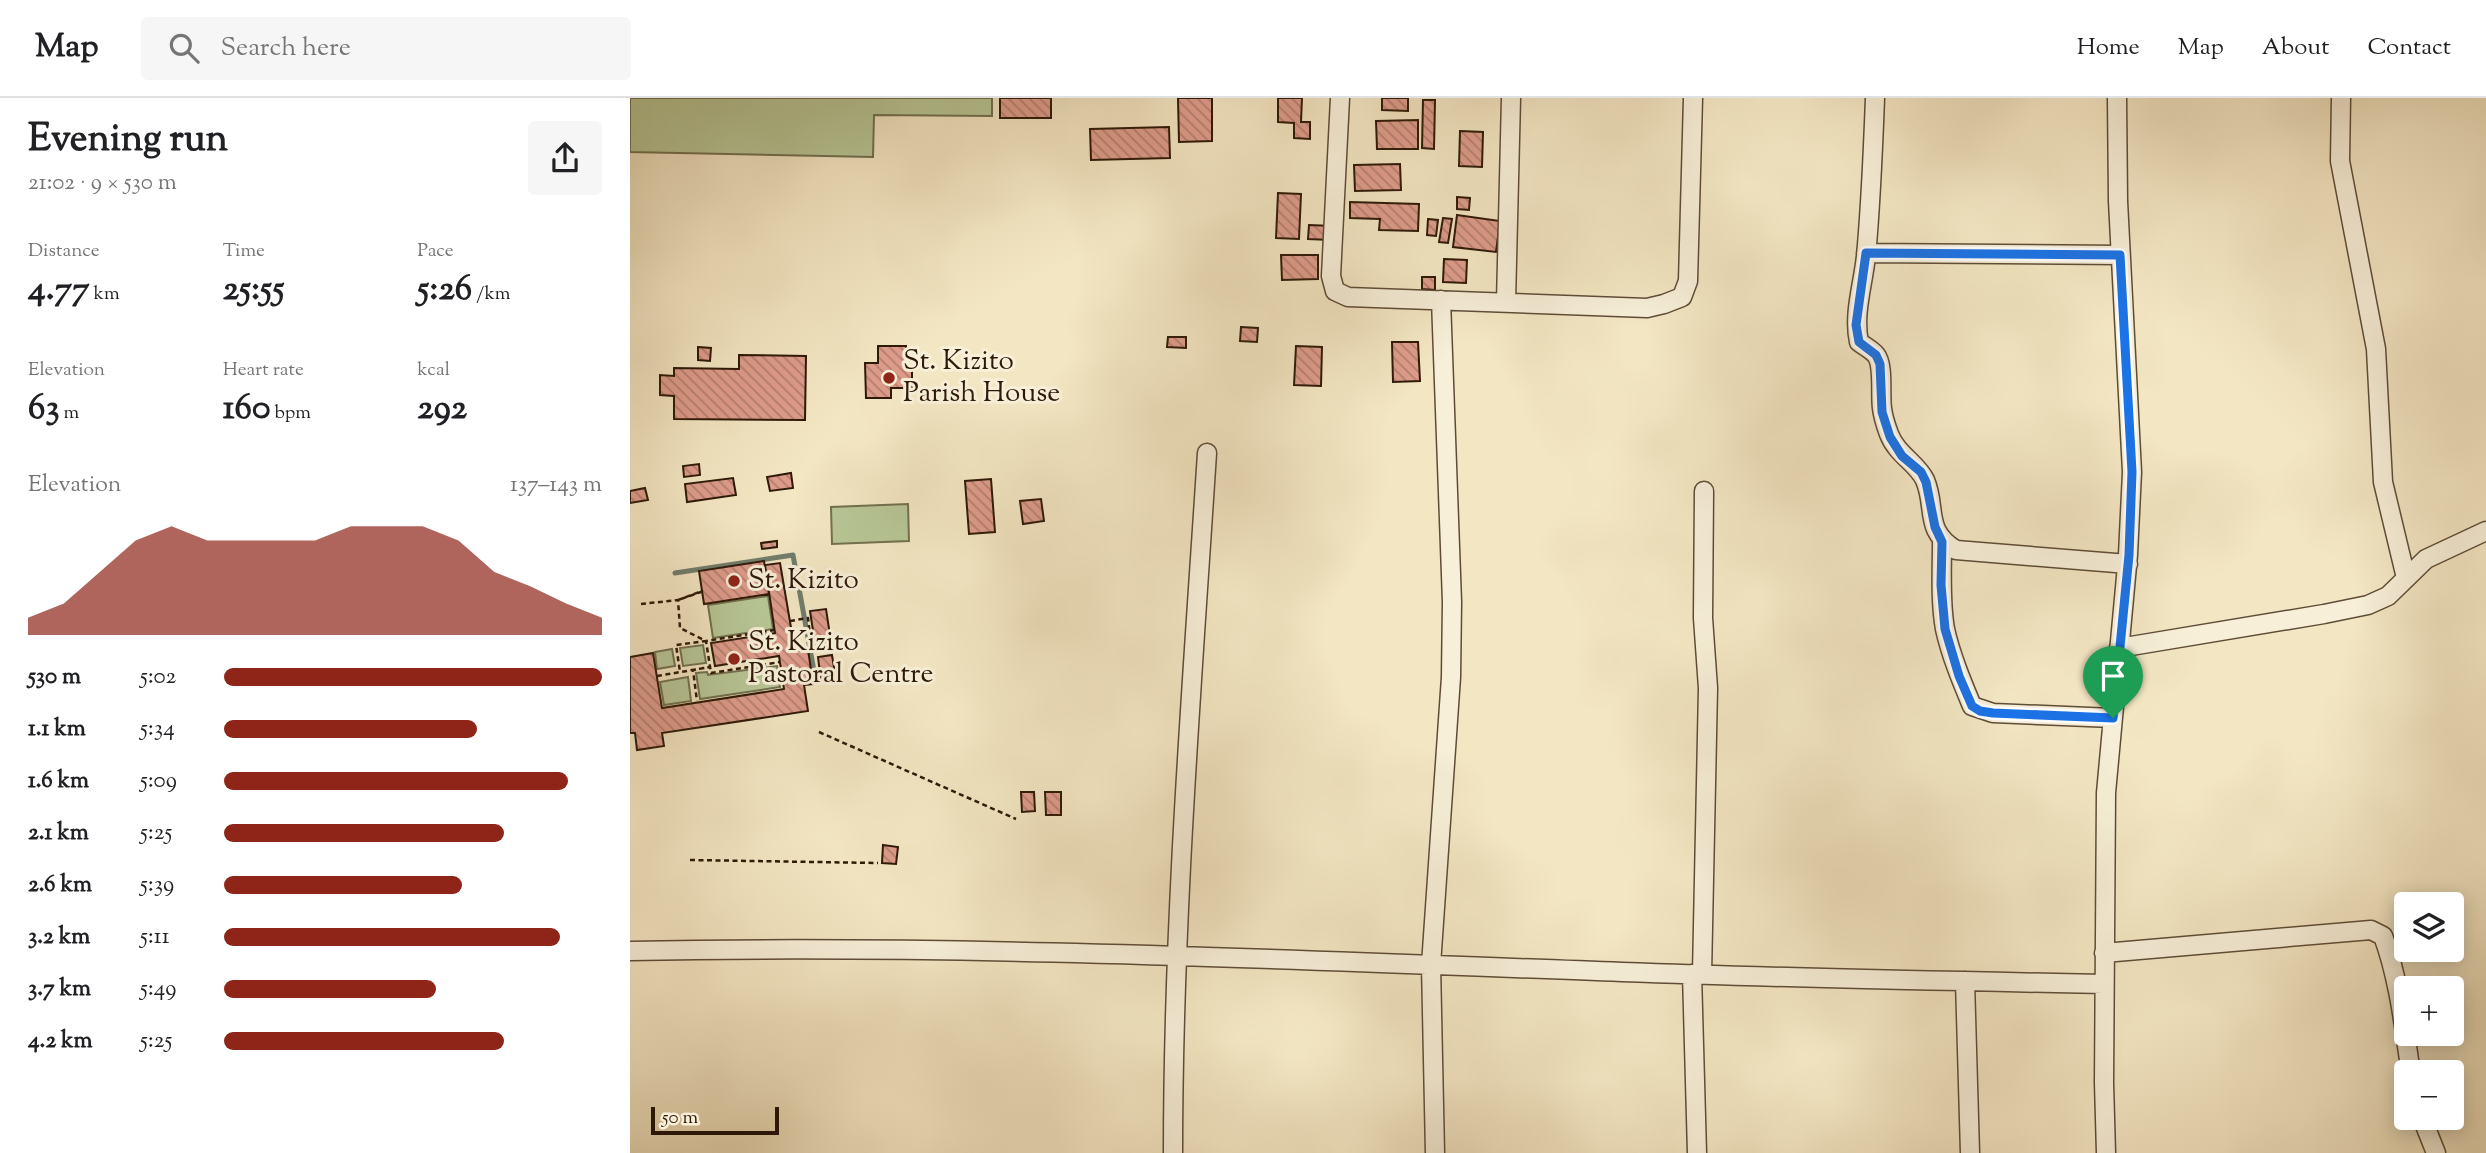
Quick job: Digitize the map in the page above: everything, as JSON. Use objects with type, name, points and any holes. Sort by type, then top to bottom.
[{"type":"street","points":[[1340,98],[1331,276],[1335,291],[1348,297],[1647,308],[1682,297],[1688,281],[1693,98]]},
{"type":"street","points":[[1506,302],[1511,98]]},
{"type":"street","points":[[1875,98],[1866,253],[1856,325],[1859,342],[1876,355],[1880,364],[1882,412],[1890,437],[1902,456],[1921,472],[1926,482],[1935,527],[1942,542],[1941,585],[1945,629],[1959,676],[1972,706],[1980,711],[2113,718]]},
{"type":"street","points":[[2106,1153],[2106,793],[2128,564],[2132,472],[2120,255],[2117,98]]},
{"type":"street","points":[[2340,98],[2340,161],[2376,349],[2384,482],[2406,578]]},
{"type":"street","points":[[1866,253],[2120,255]]},
{"type":"street","points":[[1435,1153],[1431,965],[1451,677],[1452,603],[1441,300]]},
{"type":"street","points":[[1173,1153],[1173,1049],[1186,776],[1207,453]]},
{"type":"street","points":[[1697,1153],[1697,974],[1708,688],[1703,618],[1704,491]]},
{"type":"street","points":[[2119,648],[2368,605],[2388,596],[2426,559],[2486,531]]},
{"type":"street","points":[[1942,542],[1955,550],[2128,564]]},
{"type":"street","points":[[2104,953],[2371,930],[2383,936],[2388,950],[2409,1060]]},
{"type":"street","points":[[630,951],[784,948],[1085,951],[1697,974],[2104,985]]},
{"type":"street","points":[[1965,981],[1969,1153]]},
{"type":"street","points":[[2426,1130],[2435,1153]]},
{"type":"path","points":[[641,604],[678,600],[690,596],[702,591],[678,600]]},
{"type":"path","points":[[678,600],[680,628],[706,641]]},
{"type":"path","points":[[790,621],[808,618],[811,645],[794,649]]},
{"type":"path","points":[[680,672],[677,645],[775,630]]},
{"type":"path","points":[[706,641],[711,673],[780,662]]},
{"type":"path","points":[[657,676],[710,667]]},
{"type":"path","points":[[697,701],[693,670],[710,667]]},
{"type":"path","points":[[819,732],[1016,819]]},
{"type":"path","points":[[690,860],[878,863]]},
{"type":"green space","points":[[630,98],[992,98],[992,116],[874,115],[873,157],[630,152]]},
{"type":"green space","points":[[908,504],[909,541],[832,544],[831,507]]},
{"type":"green space","points":[[768,596],[773,629],[713,638],[708,605]]},
{"type":"green space","points":[[703,645],[706,663],[683,666],[680,648]]},
{"type":"green space","points":[[672,649],[675,666],[657,669],[655,652]]},
{"type":"green space","points":[[777,666],[780,687],[700,699],[696,673],[707,672],[708,675]]},
{"type":"green space","points":[[688,677],[691,701],[664,705],[660,682]]},
{"type":"building","points":[[1000,98],[1051,98],[1051,118],[1000,118]]},
{"type":"building","points":[[1178,98],[1212,98],[1212,141],[1179,142]]},
{"type":"building","points":[[1278,98],[1302,98],[1301,122],[1310,122],[1310,139],[1294,138],[1294,123],[1278,122]]},
{"type":"building","points":[[1382,98],[1408,98],[1408,111],[1382,110]]},
{"type":"building","points":[[1423,100],[1435,100],[1434,149],[1422,148]]},
{"type":"building","points":[[1418,120],[1418,149],[1377,149],[1376,121]]},
{"type":"building","points":[[1169,127],[1170,158],[1091,160],[1090,129]]},
{"type":"building","points":[[1460,131],[1483,132],[1482,167],[1459,166]]},
{"type":"building","points":[[1400,164],[1401,190],[1355,191],[1354,165]]},
{"type":"building","points":[[1278,193],[1301,194],[1299,239],[1276,238]]},
{"type":"building","points":[[1457,197],[1470,198],[1469,210],[1457,209]]},
{"type":"building","points":[[1350,202],[1419,204],[1418,231],[1379,230],[1380,219],[1350,218]]},
{"type":"building","points":[[1457,215],[1500,221],[1496,252],[1453,247]]},
{"type":"building","points":[[1443,218],[1452,219],[1448,243],[1439,242]]},
{"type":"building","points":[[1428,219],[1438,220],[1436,236],[1427,235]]},
{"type":"building","points":[[1309,225],[1332,226],[1331,240],[1308,239]]},
{"type":"building","points":[[1281,255],[1318,255],[1318,279],[1282,280]]},
{"type":"building","points":[[1444,259],[1467,260],[1466,283],[1443,282]]},
{"type":"building","points":[[1422,277],[1435,277],[1435,290],[1422,289]]},
{"type":"building","points":[[1241,327],[1258,328],[1257,342],[1240,341]]},
{"type":"building","points":[[1168,337],[1186,337],[1186,348],[1167,347]]},
{"type":"building","points":[[1392,342],[1418,342],[1420,381],[1393,382]]},
{"type":"building","name":"St. Kizito Parish House","points":[[878,346],[906,346],[906,367],[912,367],[912,388],[891,388],[891,398],[866,398],[865,363],[878,363]]},
{"type":"building","points":[[1296,346],[1322,347],[1321,386],[1294,385]]},
{"type":"building","points":[[698,347],[711,348],[710,361],[698,360]]},
{"type":"building","points":[[739,355],[806,356],[805,420],[674,419],[674,396],[660,395],[660,375],[674,376],[674,368],[739,369]]},
{"type":"building","points":[[699,464],[700,475],[684,477],[683,466]]},
{"type":"building","points":[[791,473],[793,488],[770,491],[767,477]]},
{"type":"building","points":[[733,478],[736,495],[687,502],[685,484]]},
{"type":"building","points":[[991,479],[995,532],[969,534],[965,481]]},
{"type":"building","points":[[645,488],[648,500],[630,503],[630,491]]},
{"type":"building","points":[[1041,499],[1044,521],[1023,524],[1020,501]]},
{"type":"building","points":[[777,541],[777,547],[762,549],[761,543]]},
{"type":"building","name":"St. Kizito","points":[[764,561],[769,594],[704,604],[699,571]]},
{"type":"building","name":"St. Kizito Pastoral Centre","points":[[780,563],[795,651],[808,649],[813,684],[804,685],[808,711],[662,733],[664,746],[637,750],[635,733],[630,733],[630,657],[653,653],[662,708],[784,689],[779,656],[715,666],[711,643],[775,633],[765,565]]},
{"type":"building","points":[[826,609],[831,642],[815,644],[810,611]]},
{"type":"building","points":[[832,655],[836,680],[821,682],[818,657]]},
{"type":"building","points":[[1021,792],[1034,792],[1035,811],[1022,812]]},
{"type":"building","points":[[1045,792],[1061,792],[1061,815],[1046,815]]},
{"type":"building","points":[[883,845],[898,847],[896,864],[882,863]]},
{"type":"waterway","points":[[675,573],[793,555],[816,682]]},
{"type":"place","name":"St. Kizito Parish House","points":[[889,378]]},
{"type":"place","name":"St. Kizito","points":[[734,581]]},
{"type":"place","name":"St. Kizito Pastoral Centre","points":[[734,659]]},
{"type":"route","points":[[1866,253],[2120,255],[2132,472],[2129,555],[2113,718],[1993,713],[1980,711],[1972,706],[1959,676],[1945,629],[1941,585],[1942,542],[1935,527],[1926,482],[1921,472],[1902,456],[1890,437],[1882,412],[1880,364],[1876,355],[1859,342],[1856,325],[1866,253]]}]
